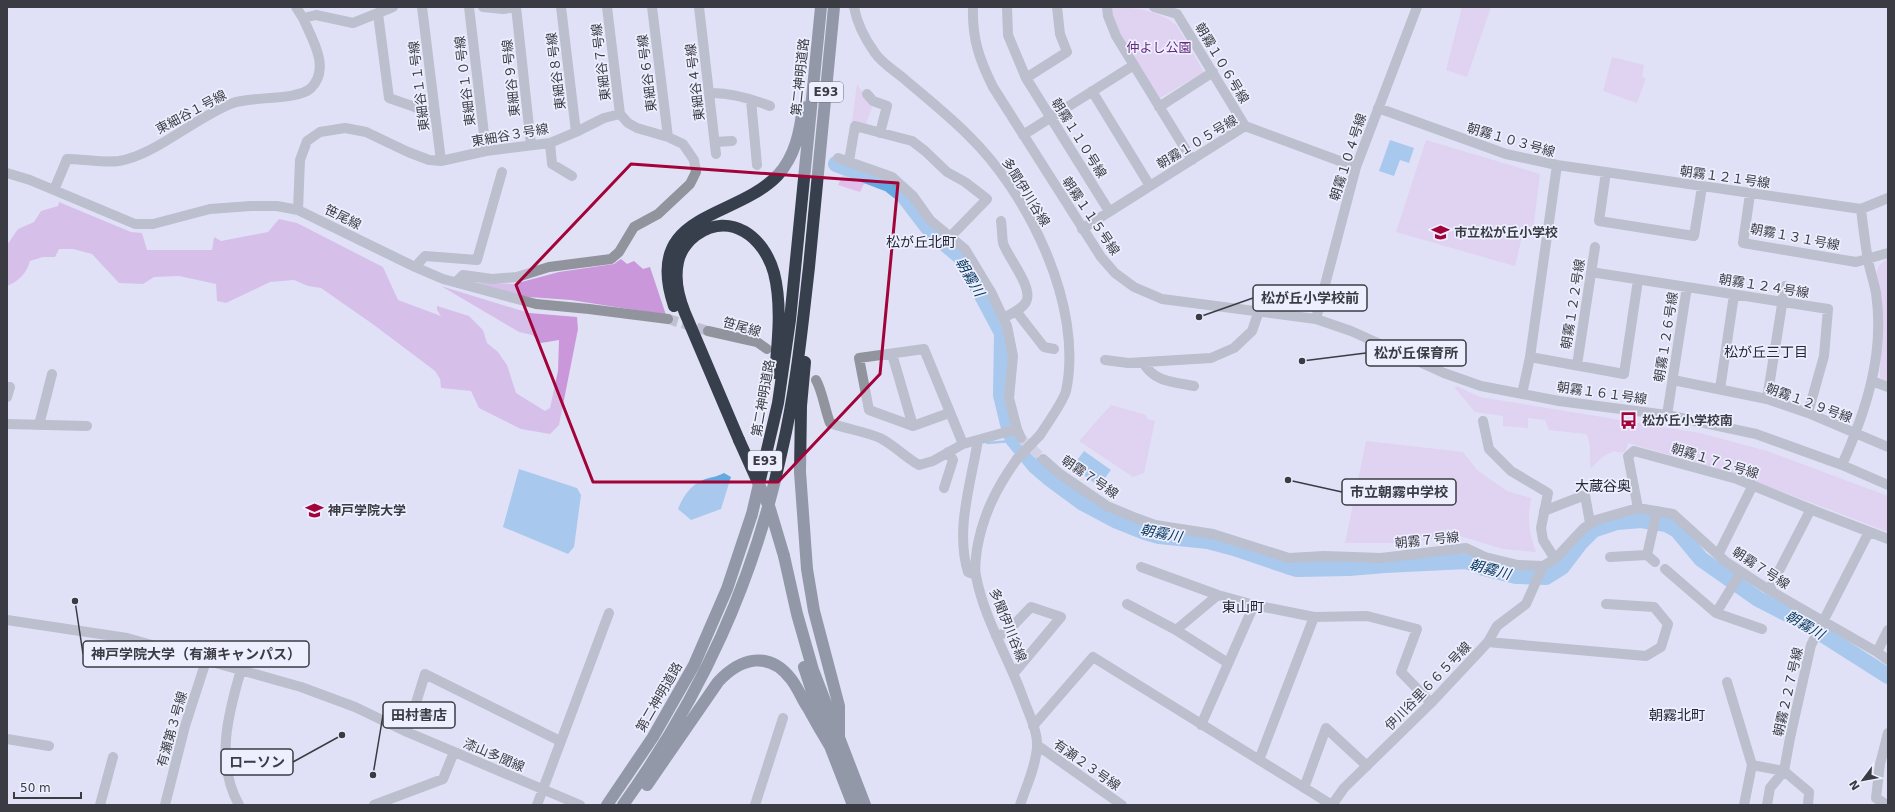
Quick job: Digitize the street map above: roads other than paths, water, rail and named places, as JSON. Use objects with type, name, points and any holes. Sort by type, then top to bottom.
[{"type":"highway","name":"第二神明道路","points":[[607,805],[653,738],[694,665],[736,564],[752,514],[778,403],[790,320],[821,7]]},
{"type":"highway","name":"第二神明道路","points":[[623,805],[665,743],[705,672],[738,596],[762,527],[781,458],[803,324],[834,7]]},
{"type":"highway","points":[[736,442],[673,305],[667,281],[669,259],[678,239],[693,225],[712,213],[759,190],[777,175],[795,148],[803,107],[813,83]]},
{"type":"highway","points":[[818,177],[802,406],[800,472],[807,569],[814,611],[839,706],[839,738]]},
{"type":"highway","points":[[763,471],[776,362],[778,311],[776,281],[765,252],[753,237],[738,228],[720,226],[702,231],[687,244],[678,261],[676,282],[685,313],[780,557],[813,670],[865,805]]},
{"type":"highway","points":[[780,557],[800,652],[830,746],[853,805]]},
{"type":"highway","points":[[631,805],[658,770],[718,682],[732,669],[747,661],[764,660],[778,666],[784,672],[796,686],[830,746]]},
{"type":"street","points":[[296,7],[303,18],[316,15],[353,23],[393,7]]},
{"type":"street","name":"東細谷１１号線","points":[[422,7],[441,161]]},
{"type":"street","name":"東細谷１０号線","points":[[469,7],[486,151]]},
{"type":"street","points":[[483,7],[503,9],[516,7]]},
{"type":"street","name":"東細谷９号線","points":[[516,7],[531,145]]},
{"type":"street","name":"東細谷８号線","points":[[561,7],[576,132]]},
{"type":"street","name":"東細谷７号線","points":[[608,7],[620,114]]},
{"type":"street","name":"東細谷６号線","points":[[652,7],[668,137]]},
{"type":"street","name":"東細谷４号線","points":[[700,7],[716,154]]},
{"type":"street","name":"多聞伊川谷線","points":[[854,7],[859,27],[876,55],[969,135],[999,170],[1035,227],[1052,265],[1067,323],[1070,355],[1065,392],[1051,419],[1040,435],[1017,459],[1004,477],[991,500],[981,528],[975,565],[983,604],[1014,674],[1033,726],[1037,745],[1020,805]]},
{"type":"street","name":"朝霧１１５号線","points":[[973,7],[974,31],[981,63],[993,86],[1082,228],[1101,257],[1115,273],[1134,287],[1162,299],[1316,319]]},
{"type":"street","name":"朝霧１１０号線","points":[[1006,7],[1008,35],[1026,78],[1109,212]]},
{"type":"street","points":[[1026,78],[1067,52],[1060,34],[1057,7]]},
{"type":"street","points":[[1107,7],[1108,16],[1116,36],[1192,160]]},
{"type":"street","name":"朝霧１０６号線","points":[[1154,7],[1177,14],[1245,126]]},
{"type":"street","name":"朝霧１０４号線","points":[[1316,319],[1356,167],[1417,7]]},
{"type":"street","points":[[378,14],[389,98],[435,114]]},
{"type":"street","name":"東細谷１号線","points":[[54,190],[67,159],[119,161],[142,153],[234,102],[292,96],[310,89],[319,74],[320,59],[303,18]]},
{"type":"street","points":[[1023,135],[1134,65]]},
{"type":"street","points":[[1159,107],[1213,72]]},
{"type":"street","points":[[1092,91],[1150,186]]},
{"type":"street","points":[[709,93],[719,92],[770,106]]},
{"type":"street","points":[[867,94],[873,101],[887,106],[880,133]]},
{"type":"street","points":[[751,100],[757,165]]},
{"type":"street","name":"朝霧１０３号線","points":[[1378,108],[1506,154],[1557,165],[1530,356],[1522,394]]},
{"type":"street","points":[[456,282],[463,275],[492,278],[517,276],[549,267],[611,259],[619,252],[634,227],[658,214],[690,184],[696,172],[694,160],[689,150],[683,144],[668,137],[637,128],[628,123],[620,114]]},
{"type":"street","name":"東細谷３号線","points":[[298,210],[300,160],[307,141],[320,132],[345,128],[366,132],[408,152],[429,160],[441,161],[486,151],[550,143],[604,118],[620,114]]},
{"type":"street","points":[[849,161],[855,126],[912,141],[947,172],[965,182],[987,199],[950,237]]},
{"type":"street","name":"朝霧１０５号線","points":[[1082,228],[1245,126],[1356,167]]},
{"type":"street","points":[[715,142],[732,141]]},
{"type":"street","points":[[550,143],[552,164],[572,176]]},
{"type":"street","points":[[816,380],[821,388],[822,400],[830,423],[846,429],[867,433],[882,439],[919,465],[933,461],[963,444],[978,440],[1019,434],[1009,398],[1013,356],[1007,326],[991,292],[965,249],[930,220],[913,196],[892,177],[838,158]]},
{"type":"street","name":"朝霧１２１号線","points":[[1557,165],[1861,209],[1888,198]]},
{"type":"street","points":[[415,267],[425,256],[478,260],[502,172]]},
{"type":"street","points":[[1606,172],[1599,221],[1694,236],[1702,187]]},
{"type":"street","name":"笹尾線","points":[[7,173],[54,190],[135,224],[153,224],[210,209],[277,206],[298,210],[415,267],[456,282],[536,304],[590,309],[668,320]]},
{"type":"street","name":"朝霧１３１号線","points":[[1750,194],[1743,243],[1790,255],[1856,262],[1888,254]]},
{"type":"street","points":[[1842,465],[1856,434],[1872,381],[1878,319],[1876,293],[1868,259],[1861,209]]},
{"type":"street","points":[[1001,221],[1003,242],[1026,286],[1028,295],[1026,302],[1016,311],[1003,318]]},
{"type":"street","name":"朝霧１２２号線","points":[[1577,365],[1595,247]]},
{"type":"street","name":"朝霧１２４号線","points":[[1591,272],[1828,309],[1824,356],[1808,413]]},
{"type":"street","points":[[1530,356],[1624,374],[1638,280]]},
{"type":"street","points":[[1767,399],[1785,286]]},
{"type":"street","name":"朝霧１２６号線","points":[[1667,415],[1687,287]]},
{"type":"street","points":[[1720,390],[1734,295]]},
{"type":"street","points":[[1016,311],[1044,347],[1054,349]]},
{"type":"street","points":[[1105,360],[1128,363],[1211,358],[1234,348],[1252,331],[1259,311]]},
{"type":"street","name":"朝霧１６１号線","points":[[1316,319],[1351,330],[1444,373],[1481,386],[1559,401],[1667,415],[1756,434],[1842,465],[1888,484]]},
{"type":"street","name":"笹尾線","points":[[708,331],[757,342],[768,349]]},
{"type":"street","points":[[948,413],[913,426],[869,410],[859,358],[924,349],[948,413],[963,444]]},
{"type":"street","points":[[892,354],[913,426]]},
{"type":"street","points":[[1143,362],[1147,370],[1156,378],[1194,386]]},
{"type":"street","points":[[39,425],[52,374]]},
{"type":"street","name":"朝霧１２９号線","points":[[1673,380],[1767,399],[1808,413],[1888,447]]},
{"type":"street","points":[[1872,381],[1888,387]]},
{"type":"street","points":[[7,387],[10,387],[7,397]]},
{"type":"street","points":[[1483,421],[1489,449],[1511,471],[1548,493],[1541,528],[1543,540],[1554,559]]},
{"type":"street","points":[[7,424],[88,426]]},
{"type":"street","points":[[976,575],[968,572],[966,564],[963,523],[978,440]]},
{"type":"street","name":"朝霧１７２号線","points":[[1638,508],[1628,456],[1634,451],[1737,478],[1888,539]]},
{"type":"street","points":[[944,488],[953,460],[948,452]]},
{"type":"street","name":"朝霧７号線","points":[[1043,459],[1060,474],[1107,506],[1136,518],[1155,525],[1212,534],[1290,558],[1324,556],[1381,558],[1466,548],[1485,557],[1542,569],[1590,524],[1638,508],[1657,514],[1673,514],[1739,575],[1769,590],[1821,624],[1877,652],[1888,660]]},
{"type":"street","points":[[1718,555],[1753,485]]},
{"type":"street","points":[[1544,511],[1584,495],[1590,524]]},
{"type":"street","points":[[1769,590],[1811,509]]},
{"type":"street","points":[[1610,557],[1651,558],[1657,514]]},
{"type":"street","name":"朝霧２２７号線","points":[[1767,805],[1770,788],[1784,771],[1797,704],[1814,640],[1869,532]]},
{"type":"street","points":[[1141,567],[1218,595],[1254,605],[1314,617],[1367,616],[1417,629],[1401,672],[1431,702]]},
{"type":"street","name":"伊川谷里６６５号線","points":[[1332,805],[1344,788],[1431,702],[1488,642],[1497,626],[1526,604],[1542,569]]},
{"type":"street","points":[[1665,569],[1716,612],[1762,629]]},
{"type":"street","points":[[1716,612],[1739,575]]},
{"type":"street","points":[[1176,630],[1218,595]]},
{"type":"street","points":[[1127,604],[1176,630],[1228,663]]},
{"type":"street","points":[[1488,642],[1646,656],[1662,647],[1668,624],[1654,607],[1606,604]]},
{"type":"street","points":[[1201,725],[1254,605]]},
{"type":"street","points":[[996,636],[1006,633],[1031,607],[1061,617],[1014,674]]},
{"type":"street","points":[[537,805],[609,613]]},
{"type":"street","points":[[1259,760],[1314,617]]},
{"type":"street","name":"漆山多聞線","points":[[7,620],[127,638],[301,686],[355,707],[407,732],[580,805]]},
{"type":"street","points":[[1877,652],[1888,630]]},
{"type":"street","points":[[1033,726],[1093,657],[1332,805]]},
{"type":"street","name":"有瀬第３号線","points":[[165,805],[185,726],[206,661]]},
{"type":"street","points":[[239,805],[227,775],[225,749],[227,723],[241,670]]},
{"type":"street","points":[[407,732],[425,674],[560,741]]},
{"type":"street","points":[[1727,682],[1752,765],[1744,805]]},
{"type":"street","points":[[755,805],[783,718]]},
{"type":"street","points":[[1304,788],[1326,728],[1367,766]]},
{"type":"street","points":[[1887,805],[1876,798],[1880,764],[1888,732]]},
{"type":"street","points":[[7,739],[49,746]]},
{"type":"street","name":"有瀬２３号線","points":[[1037,745],[1122,805]]},
{"type":"street","points":[[374,805],[442,779],[454,752]]},
{"type":"street","points":[[100,805],[113,757]]},
{"type":"street","points":[[1752,765],[1784,771],[1809,792],[1808,805]]},
{"type":"water","points":[[1390,140],[1414,148],[1409,163],[1400,160],[1394,176],[1379,171]]},
{"type":"water","points":[[1084,451],[1111,470],[1099,486],[1072,467]]},
{"type":"water","points":[[519,469],[577,488],[581,495],[574,547],[568,554],[503,527]]},
{"type":"water","points":[[724,473],[731,477],[721,509],[691,520],[678,509],[685,496],[694,485],[703,480]]},
{"type":"waterway","name":"朝霧川","points":[[836,164],[889,184],[903,195],[932,233],[962,258],[1002,333],[1001,395],[1008,424]]},
{"type":"waterway","name":"朝霧川","points":[[1012,438],[1035,466],[1049,478],[1083,503],[1115,520],[1159,536],[1208,541],[1297,569],[1349,568],[1467,561],[1484,568],[1516,576],[1546,577],[1562,567],[1581,542],[1593,530],[1617,522],[1641,520],[1666,524],[1677,530],[1701,559],[1758,599],[1803,622],[1888,676]]},
{"type":"waterway","points":[[987,443],[1012,441]]},
{"type":"tunnel","points":[[668,319],[708,331]]},
{"type":"tunnel","points":[[1021,438],[1043,459]]},
{"type":"place","name":"市立松が丘小学校","points":[[1441,232]]},
{"type":"place","name":"松が丘小学校前","points":[[1199,317]]},
{"type":"place","name":"松が丘保育所","points":[[1302,361]]},
{"type":"place","name":"松が丘小学校南","points":[[1629,420]]},
{"type":"place","name":"市立朝霧中学校","points":[[1288,480]]},
{"type":"place","name":"神戸学院大学","points":[[315,510]]},
{"type":"place","name":"神戸学院大学（有瀬キャンパス）","points":[[75,601]]},
{"type":"place","name":"ローソン","points":[[342,735]]},
{"type":"place","name":"田村書店","points":[[373,775]]},
{"type":"district","name":"松が丘北町","points":[[921,242]]},
{"type":"district","name":"松が丘三丁目","points":[[1766,352]]},
{"type":"district","name":"大蔵谷奥","points":[[1603,486]]},
{"type":"district","name":"東山町","points":[[1243,607]]},
{"type":"district","name":"朝霧北町","points":[[1677,715]]},
{"type":"park label","name":"仲よし公園","points":[[1159,47]]}]
